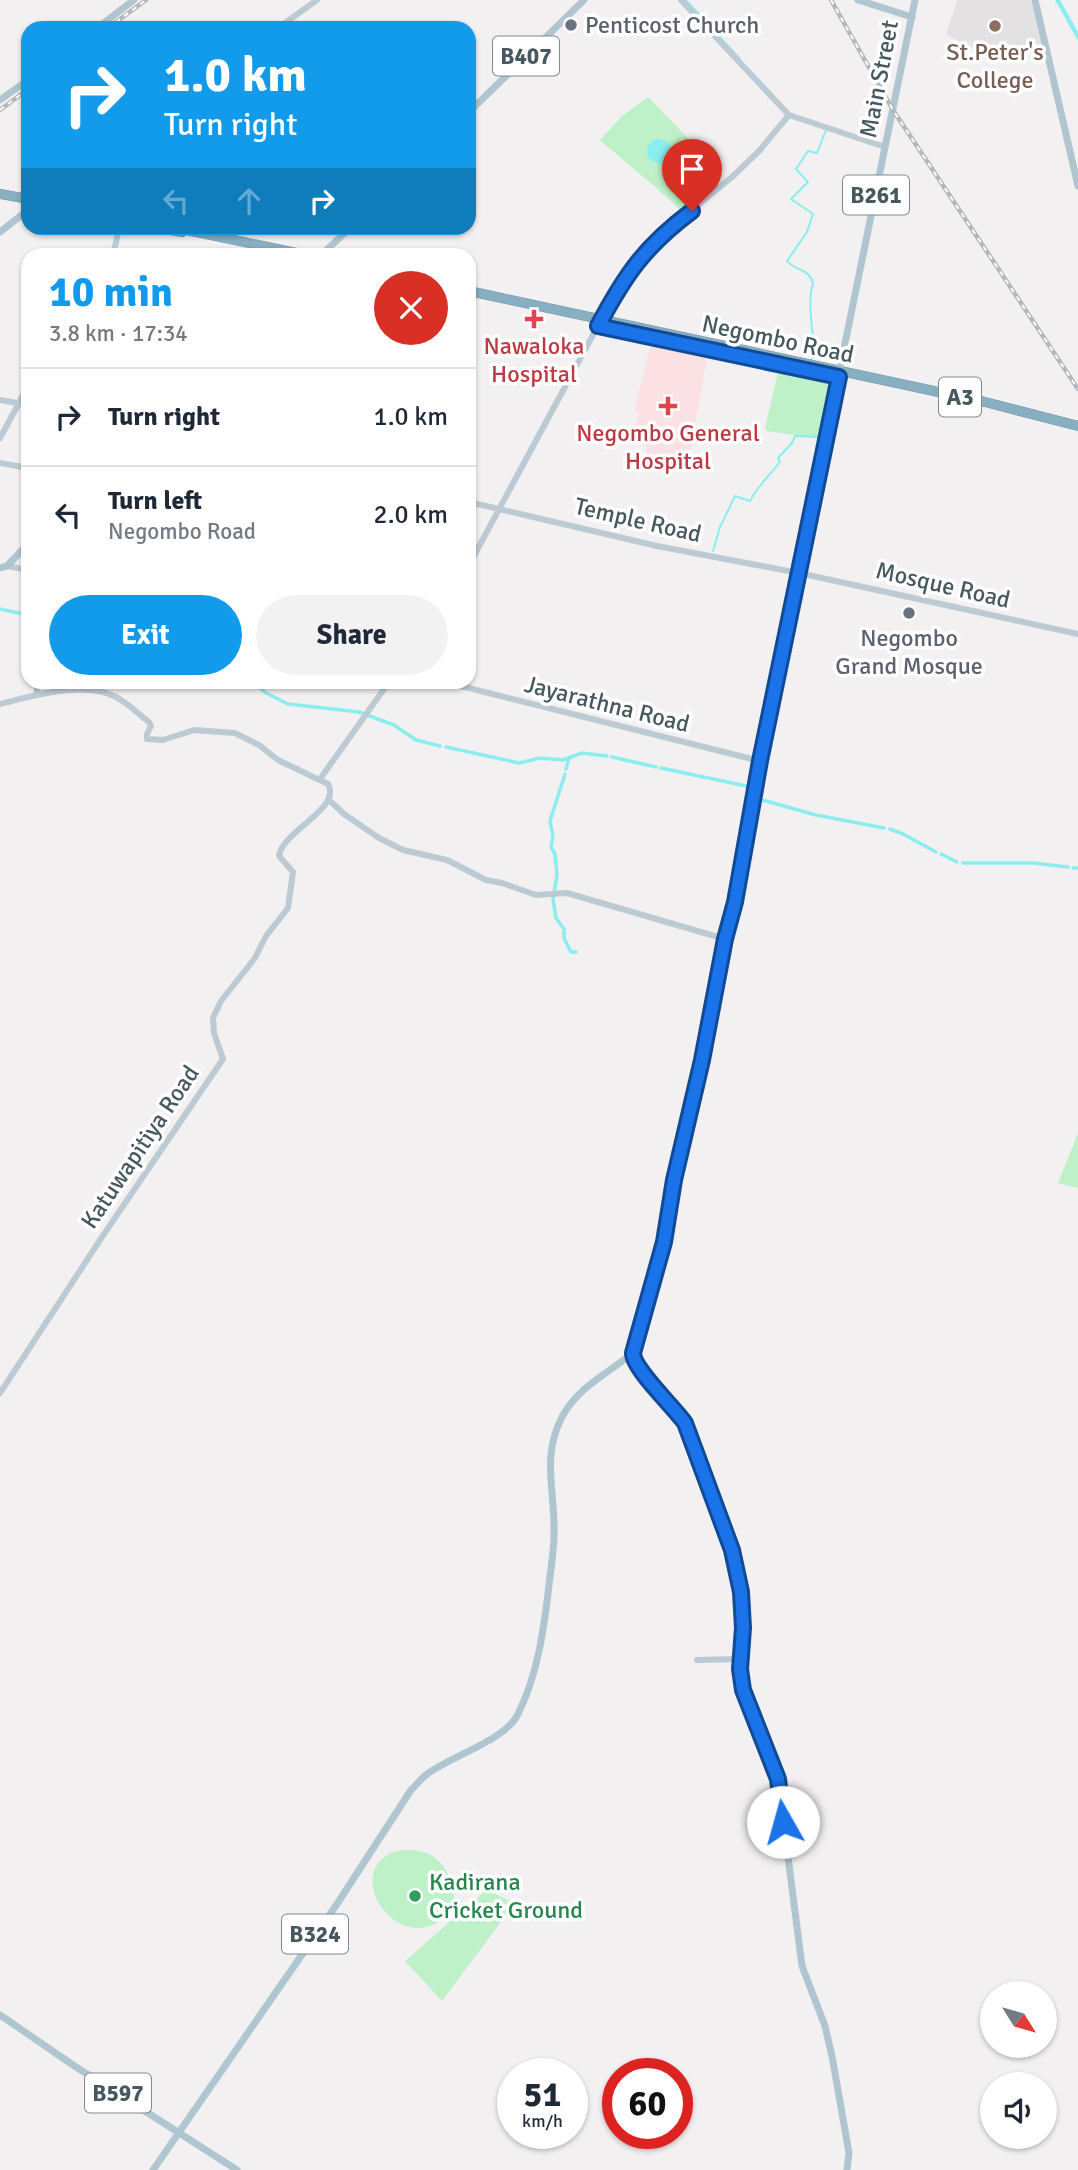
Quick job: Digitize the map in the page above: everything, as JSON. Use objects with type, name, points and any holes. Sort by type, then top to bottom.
[{"type":"highway","points":[[0,192],[21,196]]},
{"type":"highway","points":[[193,235],[253,248]]},
{"type":"highway","points":[[210,235],[273,248]]},
{"type":"highway","name":"Negombo Road","points":[[476,295],[840,375],[985,402],[1078,428]]},
{"type":"main road","points":[[106,21],[134,0]]},
{"type":"main road","name":"B407","points":[[476,105],[584,0]]},
{"type":"main road","points":[[858,0],[912,18]]},
{"type":"main road","name":"Main Street","points":[[633,1353],[664,1242],[674,1180],[735,902],[760,761],[915,0]]},
{"type":"main road","points":[[1035,0],[1078,186]]},
{"type":"main road","points":[[0,100],[21,85]]},
{"type":"main road","points":[[0,232],[21,216]]},
{"type":"main road","points":[[329,248],[342,235]]},
{"type":"main road","points":[[3,567],[21,550]]},
{"type":"main road","points":[[633,1353],[633,1360],[643,1375],[673,1406],[685,1423],[732,1550],[739,1578],[743,1628],[743,1690],[778,1779],[802,1966],[825,2026],[832,2056],[849,2153],[847,2170]]},
{"type":"main road","name":"B324","points":[[153,2170],[337,1904],[411,1790],[427,1774],[506,1729],[519,1714],[539,1654],[544,1624],[554,1542],[549,1468],[555,1435],[563,1416],[580,1392],[633,1353]]},
{"type":"main road","name":"B597","points":[[0,2015],[237,2170]]},
{"type":"street","points":[[288,21],[317,0]]},
{"type":"street","points":[[681,0],[789,115],[885,147]]},
{"type":"street","points":[[476,552],[600,323],[644,252],[742,168],[789,115]]},
{"type":"street","points":[[0,438],[21,396]]},
{"type":"street","points":[[0,400],[21,403]]},
{"type":"street","points":[[0,463],[21,467]]},
{"type":"street","name":"Temple Road","points":[[476,504],[657,546],[799,573]]},
{"type":"street","points":[[3,567],[21,569]]},
{"type":"street","name":"Mosque Road","points":[[799,573],[1078,634]]},
{"type":"street","points":[[36,695],[37,689]]},
{"type":"street","points":[[0,704],[36,695],[91,689],[122,701],[149,722],[150,728],[146,737],[149,740],[163,740],[194,730],[235,733],[259,745],[278,760],[320,779],[331,788],[329,800],[344,814],[379,838],[403,850],[447,860],[486,880],[536,895],[567,893],[725,939]]},
{"type":"street","points":[[320,779],[384,689]]},
{"type":"street","name":"Jayarathna Road","points":[[473,689],[760,761]]},
{"type":"street","name":"Katuwapitiya Road","points":[[0,1393],[223,1059],[214,1033],[214,1018],[218,1006],[255,958],[266,936],[288,908],[293,872],[279,856],[280,849],[329,800]]},
{"type":"street","points":[[697,1660],[741,1659]]},
{"type":"shaded area","name":"St.Peter's College","points":[[957,0],[1035,0],[1046,49],[1007,54],[974,48],[946,35]]},
{"type":"shaded area","name":"Negombo General Hospital","points":[[653,337],[727,353],[726,361],[707,358],[691,448],[684,466],[675,471],[648,466],[645,462],[647,449],[636,425],[639,412],[634,410]]},
{"type":"green space","points":[[648,97],[718,169],[698,187],[701,193],[699,200],[683,213],[600,140],[622,116]]},
{"type":"green space","points":[[780,364],[839,377],[826,440],[767,431],[765,428]]},
{"type":"green space","points":[[1078,1133],[1078,1188],[1058,1183]]},
{"type":"green space","name":"Kadirana Cricket Ground","points":[[415,1850],[434,1857],[446,1870],[453,1886],[453,1904],[449,1911],[443,1918],[427,1927],[411,1927],[396,1921],[384,1910],[376,1896],[373,1881],[376,1867],[389,1854]]},
{"type":"green space","points":[[486,1890],[515,1903],[442,2001],[405,1961]]},
{"type":"water","points":[[1055,0],[1060,0],[1078,32],[1078,41]]},
{"type":"water","points":[[659,139],[668,142],[671,151],[668,160],[659,163],[650,160],[647,151],[650,142]]},
{"type":"waterway","points":[[686,0],[740,59]]},
{"type":"waterway","points":[[811,362],[813,344],[810,304],[813,283],[805,272],[787,261],[807,232],[813,214],[791,199],[808,182],[796,169],[808,151],[817,153],[826,130]]},
{"type":"waterway","points":[[809,372],[835,378]]},
{"type":"waterway","points":[[713,551],[720,527],[735,496],[750,501],[780,462],[778,458],[795,436],[823,437]]},
{"type":"waterway","points":[[0,609],[21,614]]},
{"type":"waterway","points":[[261,689],[288,704],[359,712],[394,725],[416,740],[440,746]]},
{"type":"waterway","points":[[446,747],[519,763],[540,758],[563,760],[582,753],[607,756]]},
{"type":"waterway","points":[[612,757],[656,767]]},
{"type":"waterway","points":[[566,769],[569,758]]},
{"type":"waterway","points":[[661,768],[753,789]]},
{"type":"waterway","points":[[565,774],[550,821],[553,836],[551,847],[555,854],[557,875],[553,899],[556,918],[564,929],[564,938],[571,952],[576,952]]},
{"type":"waterway","points":[[757,796],[759,799],[816,815],[884,828]]},
{"type":"waterway","points":[[890,829],[936,852]]},
{"type":"waterway","points":[[941,854],[957,862]]},
{"type":"waterway","points":[[963,863],[1033,863],[1068,867]]},
{"type":"waterway","points":[[1073,868],[1078,868]]},
{"type":"railway","points":[[118,21],[146,0]]},
{"type":"railway","points":[[831,0],[893,110],[1078,389]]},
{"type":"railway","points":[[0,110],[21,94]]},
{"type":"place","name":"Penticost Church","points":[[571,25]]},
{"type":"place","name":"St.Peter's College","points":[[995,26]]},
{"type":"place","name":"Nawaloka Hospital","points":[[534,319]]},
{"type":"place","name":"Negombo General Hospital","points":[[668,406]]},
{"type":"place","name":"Negombo Grand Mosque","points":[[909,613]]},
{"type":"place","name":"Kadirana Cricket Ground","points":[[415,1896]]},
{"type":"route","points":[[692,211],[644,252],[598,326],[839,377],[760,761],[735,902],[674,1180],[664,1242],[633,1353],[633,1360],[643,1375],[673,1406],[685,1423],[732,1550],[741,1592],[743,1628],[740,1669],[743,1690],[778,1779],[783,1822]]}]
